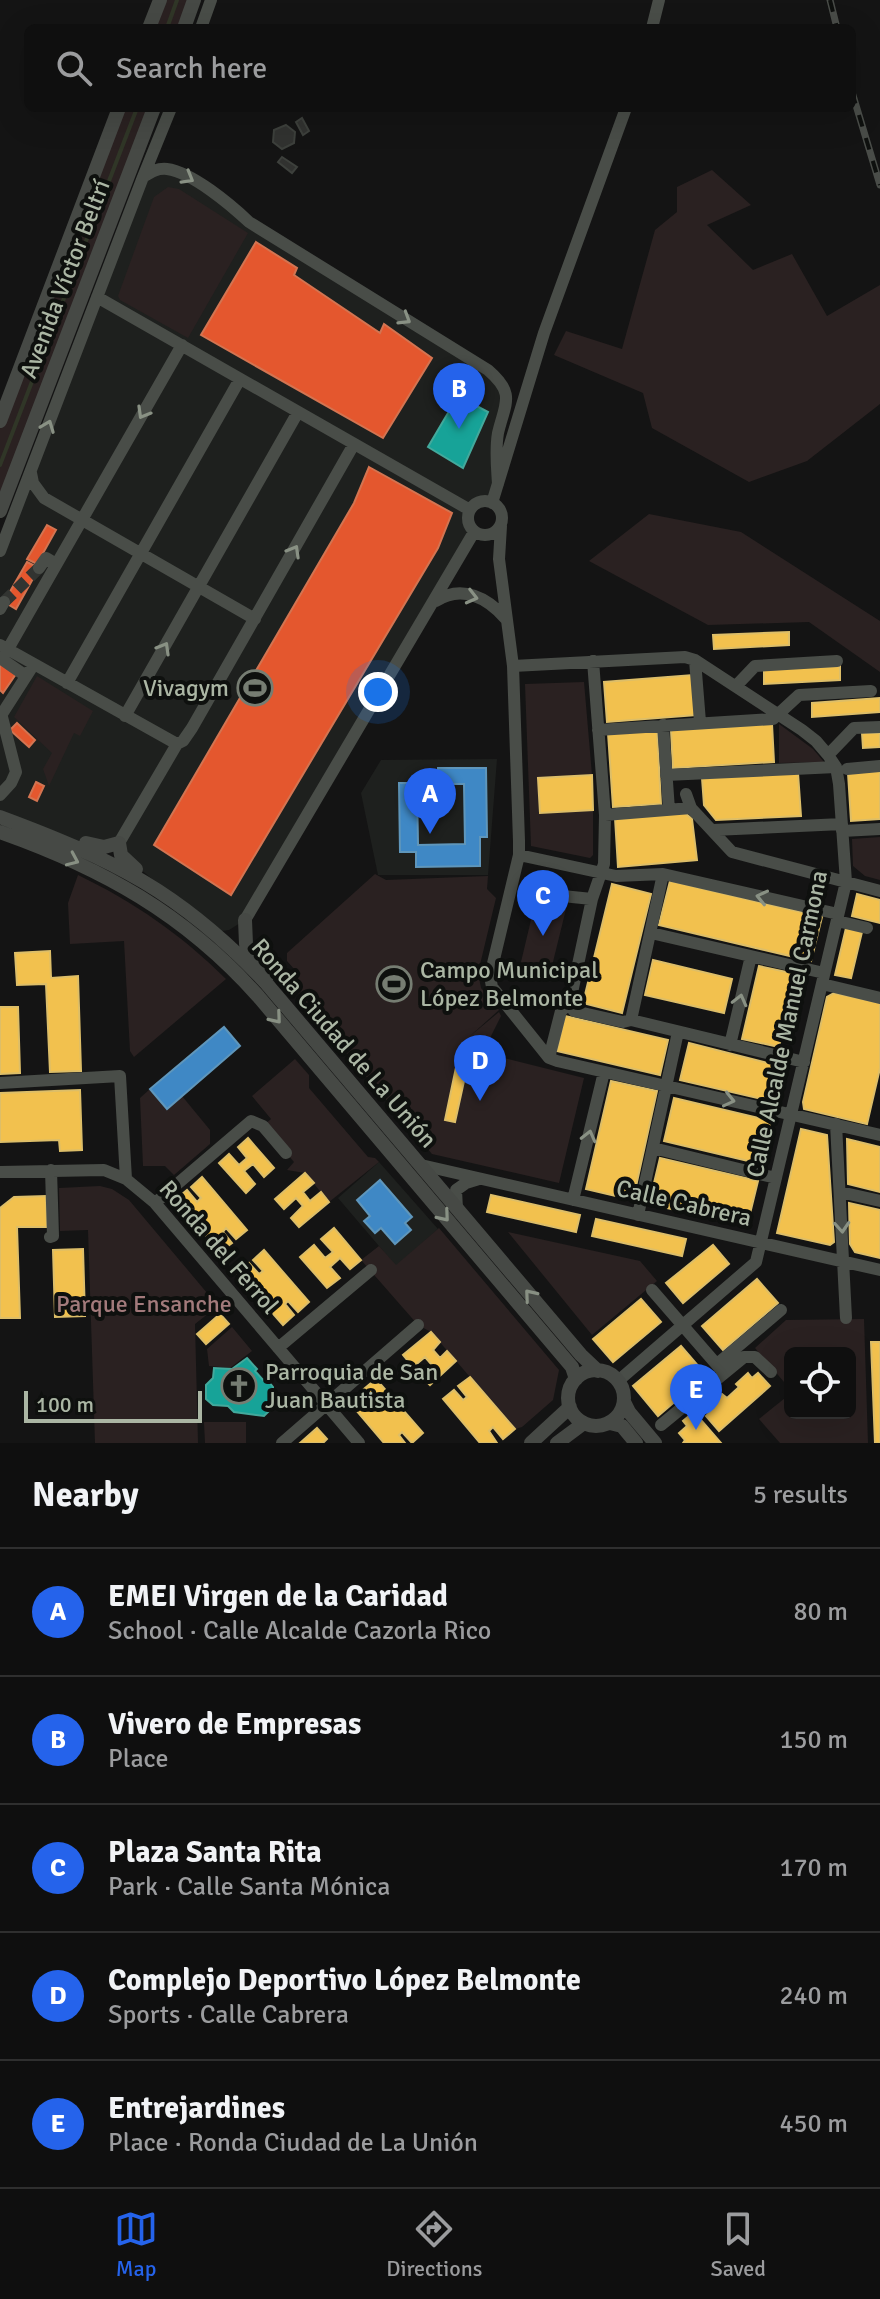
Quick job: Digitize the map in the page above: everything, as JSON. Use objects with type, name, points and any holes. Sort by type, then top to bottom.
[{"type":"main road","points":[[151,24],[160,0]]},
{"type":"main road","points":[[185,24],[194,0]]},
{"type":"main road","name":"Avenida Víctor Beltrí","points":[[0,421],[117,112]]},
{"type":"main road","name":"Avenida Víctor Beltrí","points":[[0,511],[152,112]]},
{"type":"main road","name":"Ronda Ciudad de La Unión","points":[[0,817],[46,833],[113,863],[171,898],[244,959],[581,1355],[598,1371]]},
{"type":"main road","name":"Ronda Ciudad de La Unión","points":[[0,832],[75,861],[123,885],[169,914],[221,958],[269,1009],[572,1367],[576,1379]]},
{"type":"main road","points":[[46,833],[104,847],[119,843],[123,858],[171,898]]},
{"type":"main road","points":[[209,927],[229,930],[245,920],[246,944],[286,1006]]},
{"type":"main road","points":[[636,1443],[622,1426],[584,1423],[570,1407],[569,1392],[576,1379],[598,1371],[618,1381],[629,1412],[655,1443]]},
{"type":"main road","points":[[610,1423],[624,1402]]},
{"type":"main road","points":[[531,1443],[570,1407]]},
{"type":"main road","points":[[557,1443],[584,1423]]},
{"type":"street","points":[[202,24],[211,0]]},
{"type":"street","points":[[653,24],[659,0]]},
{"type":"street","points":[[0,551],[169,112]]},
{"type":"street","points":[[492,503],[548,320],[625,112]]},
{"type":"street","points":[[143,177],[159,169],[183,174],[232,205],[249,222],[501,381],[507,394],[507,406],[498,434],[498,484]]},
{"type":"street","points":[[97,297],[470,510]]},
{"type":"street","points":[[3,651],[182,345]]},
{"type":"street","points":[[67,683],[240,379]]},
{"type":"street","points":[[125,716],[298,412]]},
{"type":"street","points":[[119,843],[177,744],[192,728],[354,444]]},
{"type":"street","points":[[31,471],[33,483],[44,498],[255,619]]},
{"type":"street","points":[[17,507],[28,499],[44,498]]},
{"type":"street","points":[[499,559],[468,519],[470,510],[482,502],[492,503],[502,514],[499,559],[513,666],[519,855],[490,976],[492,987],[549,1058],[836,1124],[879,1131]]},
{"type":"street","points":[[245,920],[433,603],[479,534],[496,531],[501,526]]},
{"type":"street","points":[[39,568],[46,558],[56,564]]},
{"type":"street","points":[[433,603],[448,595],[470,594],[493,604],[506,619]]},
{"type":"street","points":[[3,651],[34,664],[177,744]]},
{"type":"street","points":[[3,651],[26,676]]},
{"type":"street","points":[[513,666],[685,657],[695,660],[816,741],[842,768]]},
{"type":"street","points":[[695,660],[700,722]]},
{"type":"street","points":[[549,1058],[605,851],[593,661]]},
{"type":"street","points":[[736,686],[755,666],[837,661]]},
{"type":"street","points":[[0,795],[5,781],[16,772],[1,717],[5,700],[34,664]]},
{"type":"street","points":[[598,730],[773,719],[799,695],[871,691]]},
{"type":"street","points":[[663,725],[669,810]]},
{"type":"street","points":[[828,755],[854,728],[880,727]]},
{"type":"street","points":[[666,775],[880,766]]},
{"type":"street","name":"Calle Alcalde Manuel Carmona","points":[[618,1381],[756,1262],[846,882],[842,768]]},
{"type":"street","points":[[686,794],[691,808],[732,852],[880,891]]},
{"type":"street","points":[[605,815],[691,808]]},
{"type":"street","points":[[713,830],[880,829]]},
{"type":"street","points":[[519,855],[601,874],[663,874],[867,928]]},
{"type":"street","points":[[631,1020],[663,874]]},
{"type":"street","points":[[533,893],[592,899]]},
{"type":"street","points":[[651,933],[751,956],[880,998]]},
{"type":"street","points":[[730,1045],[751,956]]},
{"type":"street","points":[[565,1007],[804,1062]]},
{"type":"street","points":[[638,1215],[678,1032]]},
{"type":"street","points":[[573,1200],[604,1072]]},
{"type":"street","points":[[0,1083],[120,1076],[126,1179]]},
{"type":"street","points":[[155,1203],[251,1121],[263,1126],[286,1153]]},
{"type":"street","points":[[836,1124],[846,1318]]},
{"type":"street","points":[[653,1148],[776,1178]]},
{"type":"street","name":"Calle Cabrera","points":[[421,1165],[880,1270]]},
{"type":"street","points":[[50,1237],[53,1236],[51,1170]]},
{"type":"street","name":"Ronda del Ferrol","points":[[0,1172],[104,1170],[126,1179],[155,1203],[359,1443]]},
{"type":"street","points":[[457,1209],[456,1190],[479,1179]]},
{"type":"street","points":[[840,1192],[880,1201]]},
{"type":"street","points":[[278,1348],[371,1270]]},
{"type":"street","points":[[652,1290],[720,1368]]},
{"type":"street","points":[[661,1425],[781,1310]]},
{"type":"street","points":[[282,1443],[418,1325]]},
{"type":"street","points":[[720,1368],[750,1356],[771,1372]]},
{"type":"shaded area","points":[[170,169],[488,370],[507,394],[492,502],[477,504],[470,510],[468,520],[474,532],[245,920],[222,931],[209,927],[120,852],[46,833],[0,817],[0,551],[143,177]]},
{"type":"shaded area","points":[[497,759],[488,875],[378,875],[361,793],[381,760]]},
{"type":"shaded area","points":[[379,1162],[438,1229],[396,1266],[338,1198]]},
{"type":"green space","points":[[160,0],[194,0],[185,24],[151,24]]},
{"type":"green space","points":[[117,112],[152,112],[0,511],[0,420]]},
{"type":"green space","points":[[712,170],[751,205],[707,225],[753,270],[792,254],[827,316],[880,285],[880,404],[807,461],[749,482],[652,428],[643,393],[554,355],[566,331],[622,349],[655,230],[677,212],[677,187]]},
{"type":"green space","points":[[168,187],[179,189],[248,233],[188,338],[120,300],[118,296],[154,197]]},
{"type":"green space","points":[[649,514],[741,532],[880,621],[880,672],[809,622],[708,625],[589,561]]},
{"type":"green space","points":[[37,676],[93,711],[80,736],[74,733],[49,786],[43,769],[52,753],[14,717]]},
{"type":"green space","points":[[584,682],[592,775],[538,778],[540,813],[593,810],[593,855],[590,858],[531,846],[525,684]]},
{"type":"green space","points":[[779,724],[813,749],[824,762],[779,763]]},
{"type":"green space","points":[[880,837],[880,880],[865,876],[853,866],[852,839]]},
{"type":"green space","points":[[375,874],[386,880],[488,876],[487,889],[496,898],[478,973],[481,988],[499,1010],[469,1037],[499,1012],[501,1016],[487,1044],[488,1054],[584,1078],[559,1183],[432,1154],[301,1000],[289,971],[295,970],[287,961],[287,953]]},
{"type":"green space","points":[[78,875],[119,896],[156,921],[226,979],[134,1057],[130,1051],[124,941],[70,944],[68,903]]},
{"type":"green space","points":[[535,903],[566,909],[551,970],[521,962]]},
{"type":"green space","points":[[295,1059],[309,1075],[309,1088],[368,1157],[379,1162],[329,1202],[305,1173],[287,1170],[294,1162],[263,1126],[271,1119],[252,1096]]},
{"type":"green space","points":[[150,1089],[167,1109],[182,1096],[210,1130],[210,1144],[174,1175],[165,1166],[143,1166],[140,1098]]},
{"type":"green space","name":"Parque Ensanche","points":[[100,1186],[112,1189],[129,1200],[218,1306],[195,1324],[198,1443],[95,1443],[88,1230],[60,1231],[59,1188]]},
{"type":"green space","points":[[439,1228],[559,1370],[553,1400],[522,1427],[515,1429],[431,1332],[418,1325],[361,1260],[379,1246],[396,1265]]},
{"type":"green space","points":[[508,1232],[640,1261],[657,1281],[592,1335]]},
{"type":"green space","points":[[864,1319],[868,1443],[780,1443],[759,1419],[784,1399],[784,1419],[856,1419],[856,1347],[784,1347],[784,1382],[755,1348],[786,1320]]},
{"type":"green space","points":[[232,1327],[252,1351],[230,1368],[209,1366],[207,1349]]},
{"type":"green space","points":[[204,1422],[246,1422],[246,1443],[205,1443]]},
{"type":"building: Homes","points":[[789,632],[789,645],[714,649],[713,635]]},
{"type":"building: Homes","points":[[840,666],[840,680],[764,684],[764,669]]},
{"type":"building: Homes","points":[[693,675],[696,715],[607,722],[604,682]]},
{"type":"building: Homes","points":[[880,698],[880,712],[812,717],[812,703]]},
{"type":"building: Homes","points":[[772,724],[774,762],[673,768],[671,730]]},
{"type":"building: Homes","points":[[657,730],[661,804],[613,807],[608,733]]},
{"type":"building: Homes","points":[[862,733],[880,733],[880,747],[863,748]]},
{"type":"building: Homes","points":[[880,771],[880,819],[851,821],[848,773]]},
{"type":"building: Homes","points":[[798,773],[801,816],[716,820],[704,805],[702,778]]},
{"type":"building: Homes","points":[[592,775],[593,810],[540,813],[538,778]]},
{"type":"building: Homes","points":[[685,813],[692,819],[697,860],[618,867],[615,818]]},
{"type":"building: Homes","points":[[670,881],[822,917],[811,961],[659,925]]},
{"type":"building: Homes","points":[[612,884],[651,894],[622,1013],[583,1003]]},
{"type":"building: Homes","points":[[857,894],[880,900],[880,923],[852,916]]},
{"type":"building: Homes","points":[[846,928],[862,932],[851,978],[835,975]]},
{"type":"building: Homes","points":[[50,951],[51,978],[78,976],[81,1071],[50,1072],[46,984],[17,985],[15,953]]},
{"type":"building: Homes","points":[[653,960],[732,979],[724,1013],[645,995]]},
{"type":"building: Homes","points":[[759,966],[796,974],[779,1047],[742,1039]]},
{"type":"building: Homes","points":[[834,993],[880,1003],[880,1068],[867,1124],[804,1109],[827,997]]},
{"type":"building: Homes","points":[[0,1007],[18,1007],[20,1073],[0,1074]]},
{"type":"building: Homes","points":[[565,1016],[668,1040],[660,1075],[557,1051]]},
{"type":"building: Homes","points":[[689,1043],[784,1067],[775,1102],[680,1080]]},
{"type":"building: Homes","points":[[470,1051],[487,1054],[483,1075],[466,1072],[455,1122],[445,1120],[458,1058],[463,1059]]},
{"type":"building: Homes","points":[[611,1081],[657,1091],[633,1200],[586,1189]]},
{"type":"building: Homes","points":[[80,1090],[82,1150],[60,1151],[59,1140],[0,1142],[0,1093]]},
{"type":"building: Homes","points":[[674,1098],[771,1121],[761,1164],[664,1141]]},
{"type":"building: Homes","points":[[801,1129],[827,1135],[834,1242],[830,1245],[777,1233]]},
{"type":"building: Homes","points":[[248,1138],[274,1168],[264,1177],[253,1164],[244,1171],[255,1184],[246,1193],[219,1163],[229,1154],[239,1165],[247,1158],[238,1147]]},
{"type":"building: Homes","points":[[847,1139],[880,1147],[880,1192],[848,1184]]},
{"type":"building: Homes","points":[[660,1158],[758,1181],[747,1226],[649,1204]]},
{"type":"building: Homes","points":[[305,1173],[314,1183],[303,1192],[310,1201],[321,1192],[329,1202],[299,1227],[291,1218],[303,1206],[296,1198],[284,1209],[275,1199]]},
{"type":"building: Homes","points":[[202,1177],[247,1230],[236,1239],[226,1228],[223,1232],[232,1243],[220,1252],[175,1200],[187,1190],[197,1202],[201,1198],[191,1187]]},
{"type":"building: Homes","points":[[491,1195],[580,1215],[576,1232],[487,1212]]},
{"type":"building: Homes","points":[[46,1196],[47,1227],[17,1227],[20,1318],[0,1318],[0,1208],[14,1197]]},
{"type":"building: Homes","points":[[849,1203],[880,1210],[880,1258],[855,1252],[850,1244]]},
{"type":"building: Homes","points":[[596,1219],[686,1239],[682,1256],[592,1236]]},
{"type":"building: Homes","points":[[334,1228],[361,1260],[350,1269],[340,1258],[330,1267],[340,1278],[327,1288],[300,1257],[314,1245],[325,1258],[333,1252],[321,1239]]},
{"type":"building: Homes","points":[[713,1245],[729,1264],[683,1303],[666,1283]]},
{"type":"building: Homes","points":[[83,1249],[85,1316],[55,1317],[53,1250]]},
{"type":"building: Homes","points":[[264,1250],[309,1302],[298,1312],[288,1301],[285,1304],[294,1315],[283,1325],[237,1273],[249,1263],[259,1274],[263,1271],[253,1260]]},
{"type":"building: Homes","points":[[757,1279],[778,1303],[723,1350],[702,1326]]},
{"type":"building: Homes","points":[[641,1299],[661,1322],[613,1362],[593,1339]]},
{"type":"building: Homes","points":[[220,1314],[229,1324],[206,1344],[197,1334]]},
{"type":"building: Homes","points":[[431,1332],[440,1342],[433,1350],[440,1358],[447,1351],[456,1361],[430,1385],[420,1375],[432,1365],[425,1357],[413,1367],[403,1355]]},
{"type":"building: Homes","points":[[871,1342],[880,1342],[880,1443],[875,1443]]},
{"type":"building: Homes","points":[[681,1346],[706,1375],[658,1416],[633,1386]]},
{"type":"building: Homes","points":[[748,1373],[752,1378],[758,1373],[770,1386],[719,1431],[706,1416],[713,1409],[709,1405],[722,1394],[727,1398]]},
{"type":"building: Homes","points":[[470,1377],[515,1429],[503,1439],[493,1427],[489,1431],[497,1443],[480,1443],[443,1399],[454,1390],[463,1400],[467,1397],[458,1386]]},
{"type":"building: Homes","points":[[376,1379],[423,1433],[412,1443],[402,1432],[399,1435],[405,1443],[384,1443],[349,1402],[360,1393],[370,1404],[374,1401],[364,1389]]},
{"type":"building: Homes","points":[[694,1412],[721,1443],[683,1443],[685,1440],[679,1433],[687,1426],[683,1421]]},
{"type":"building: Homes","points":[[317,1428],[327,1439],[323,1443],[300,1443]]},
{"type":"building: Shops","points":[[256,242],[297,268],[294,275],[380,333],[384,324],[432,358],[383,438],[201,335]]},
{"type":"building: Shops","points":[[369,467],[452,513],[438,548],[231,895],[154,845],[354,503]]},
{"type":"building: Shops","points":[[47,525],[56,530],[37,564],[27,559]]},
{"type":"building: Shops","points":[[27,562],[39,568],[16,609],[4,602]]},
{"type":"building: Shops","points":[[0,663],[16,674],[3,693],[0,690]]},
{"type":"building: Shops","points":[[17,723],[35,740],[29,747],[10,730]]},
{"type":"building: Shops","points":[[36,782],[44,786],[37,801],[29,797]]},
{"type":"building: Schools","points":[[438,768],[486,768],[487,837],[480,837],[480,866],[416,867],[416,852],[400,852],[399,783],[417,783],[418,845],[465,844],[464,784],[438,784]]},
{"type":"building: Schools","points":[[224,1027],[240,1046],[167,1109],[150,1089]]},
{"type":"building: Schools","points":[[380,1180],[412,1217],[405,1223],[411,1230],[395,1244],[381,1228],[375,1233],[364,1221],[370,1216],[357,1200]]},
{"type":"building: Public","points":[[458,396],[488,412],[463,468],[428,447]]},
{"type":"building: Public","name":"Parroquia de San Juan Bautista","points":[[247,1358],[263,1380],[266,1378],[273,1387],[272,1408],[264,1416],[234,1412],[228,1406],[213,1405],[206,1399],[206,1385],[213,1378],[214,1368],[232,1369]]},
{"type":"building: Other","points":[[302,118],[309,131],[303,135],[296,122]]},
{"type":"building: Other","points":[[286,125],[295,132],[294,143],[282,149],[273,142],[274,130]]},
{"type":"building: Other","points":[[282,157],[297,167],[292,173],[278,162]]},
{"type":"waterway","points":[[168,24],[177,0]]},
{"type":"waterway","points":[[0,465],[135,112]]},
{"type":"tunnel","points":[[4,602],[39,568]]},
{"type":"railway","points":[[830,0],[836,24]]},
{"type":"railway","points":[[856,105],[880,185]]},
{"type":"place","name":"Vivero de Empresas","points":[[459,429]]},
{"type":"place","name":"Vivagym","points":[[255,688]]},
{"type":"place","name":"EMEI Virgen de la Caridad","points":[[430,834]]},
{"type":"place","name":"Plaza Santa Rita","points":[[543,936]]},
{"type":"place","name":"Campo Municipal López Belmonte","points":[[394,984]]},
{"type":"place","name":"Complejo Deportivo López Belmonte","points":[[480,1101]]},
{"type":"place","name":"Parroquia de San Juan Bautista","points":[[239,1386]]},
{"type":"place","name":"Entrejardines","points":[[696,1430]]}]
